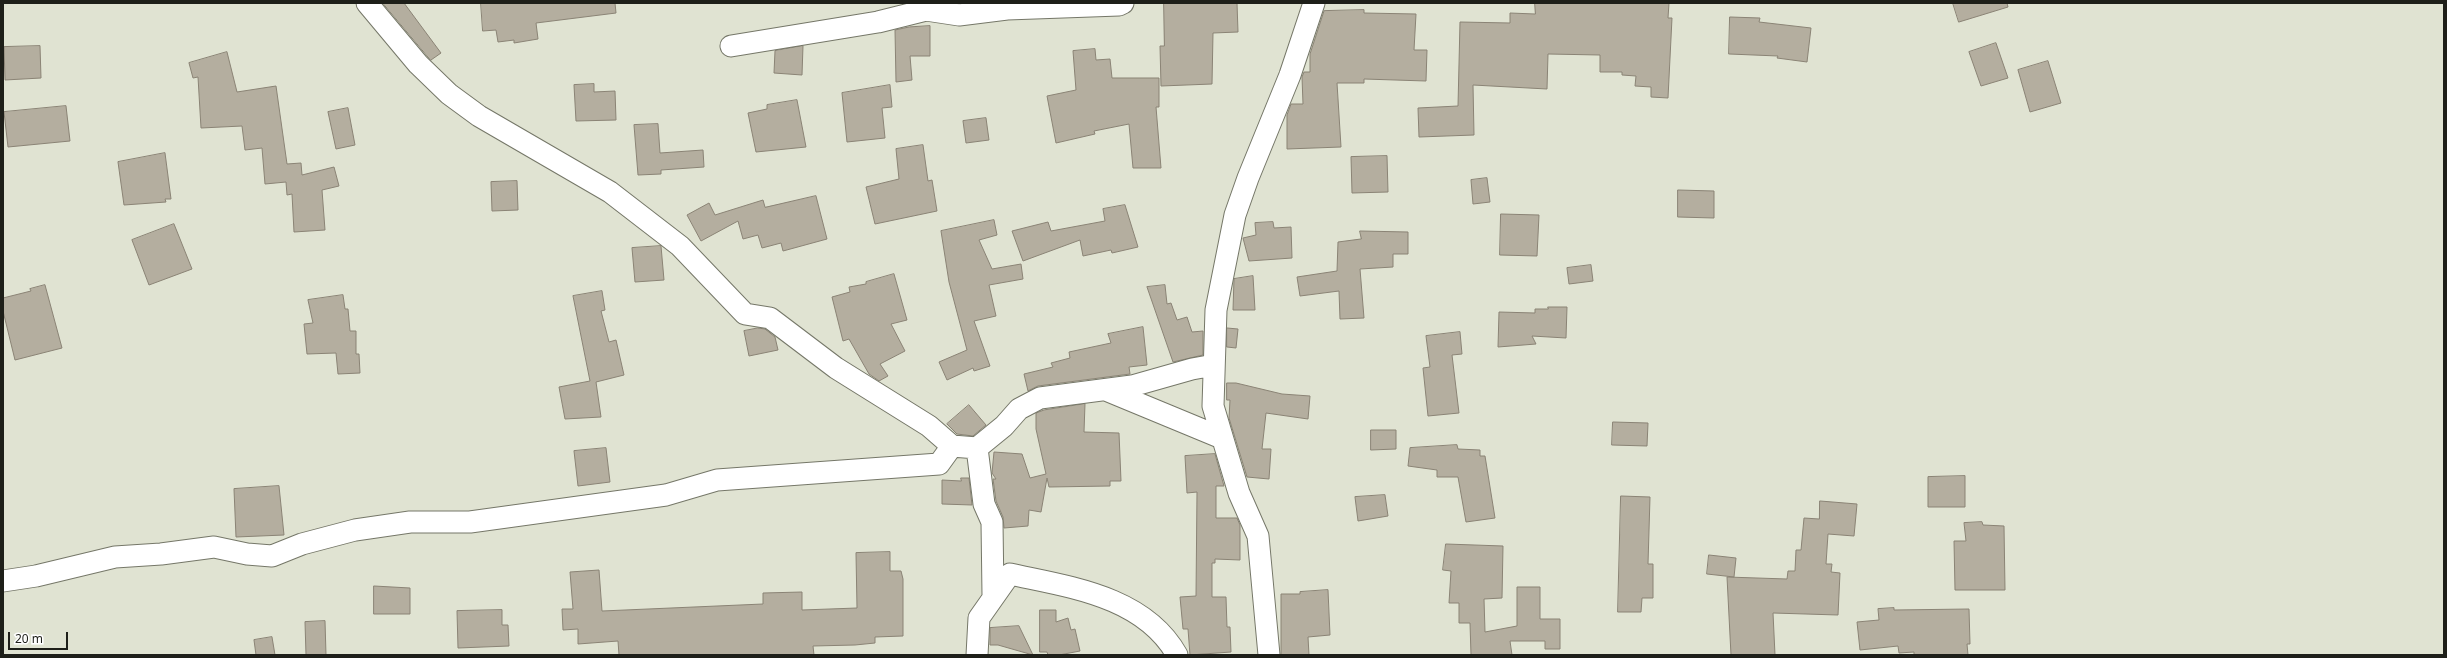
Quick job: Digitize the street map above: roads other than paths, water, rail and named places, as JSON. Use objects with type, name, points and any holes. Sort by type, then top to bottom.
[{"type":"street","points":[[367,3],[418,64],[449,94],[479,116],[610,192],[680,246],[745,314],[770,318],[836,368],[929,426],[952,446],[977,448],[1004,426],[1019,409],[1040,398],[1082,391],[1105,390],[1132,386],[1192,368],[1214,365]]},
{"type":"street","points":[[731,46],[878,22],[926,10],[959,15],[1007,9],[1119,5],[1123,3]]},
{"type":"street","points":[[1268,655],[1258,536],[1239,493],[1213,406],[1216,310],[1235,216],[1290,75],[1314,3]]},
{"type":"street","points":[[1105,390],[1222,438]]},
{"type":"street","points":[[3,581],[36,576],[114,557],[161,554],[214,547],[247,554],[272,556],[302,544],[355,530],[410,522],[470,522],[666,495],[717,480],[939,464],[952,446]]},
{"type":"street","points":[[977,448],[984,504],[992,522],[1010,574]]},
{"type":"street","points":[[992,522],[993,595]]},
{"type":"street","points":[[977,655],[979,618],[993,595],[1010,574]]},
{"type":"street","points":[[1010,574],[1108,599],[1141,615],[1173,647],[1177,655]]}]
